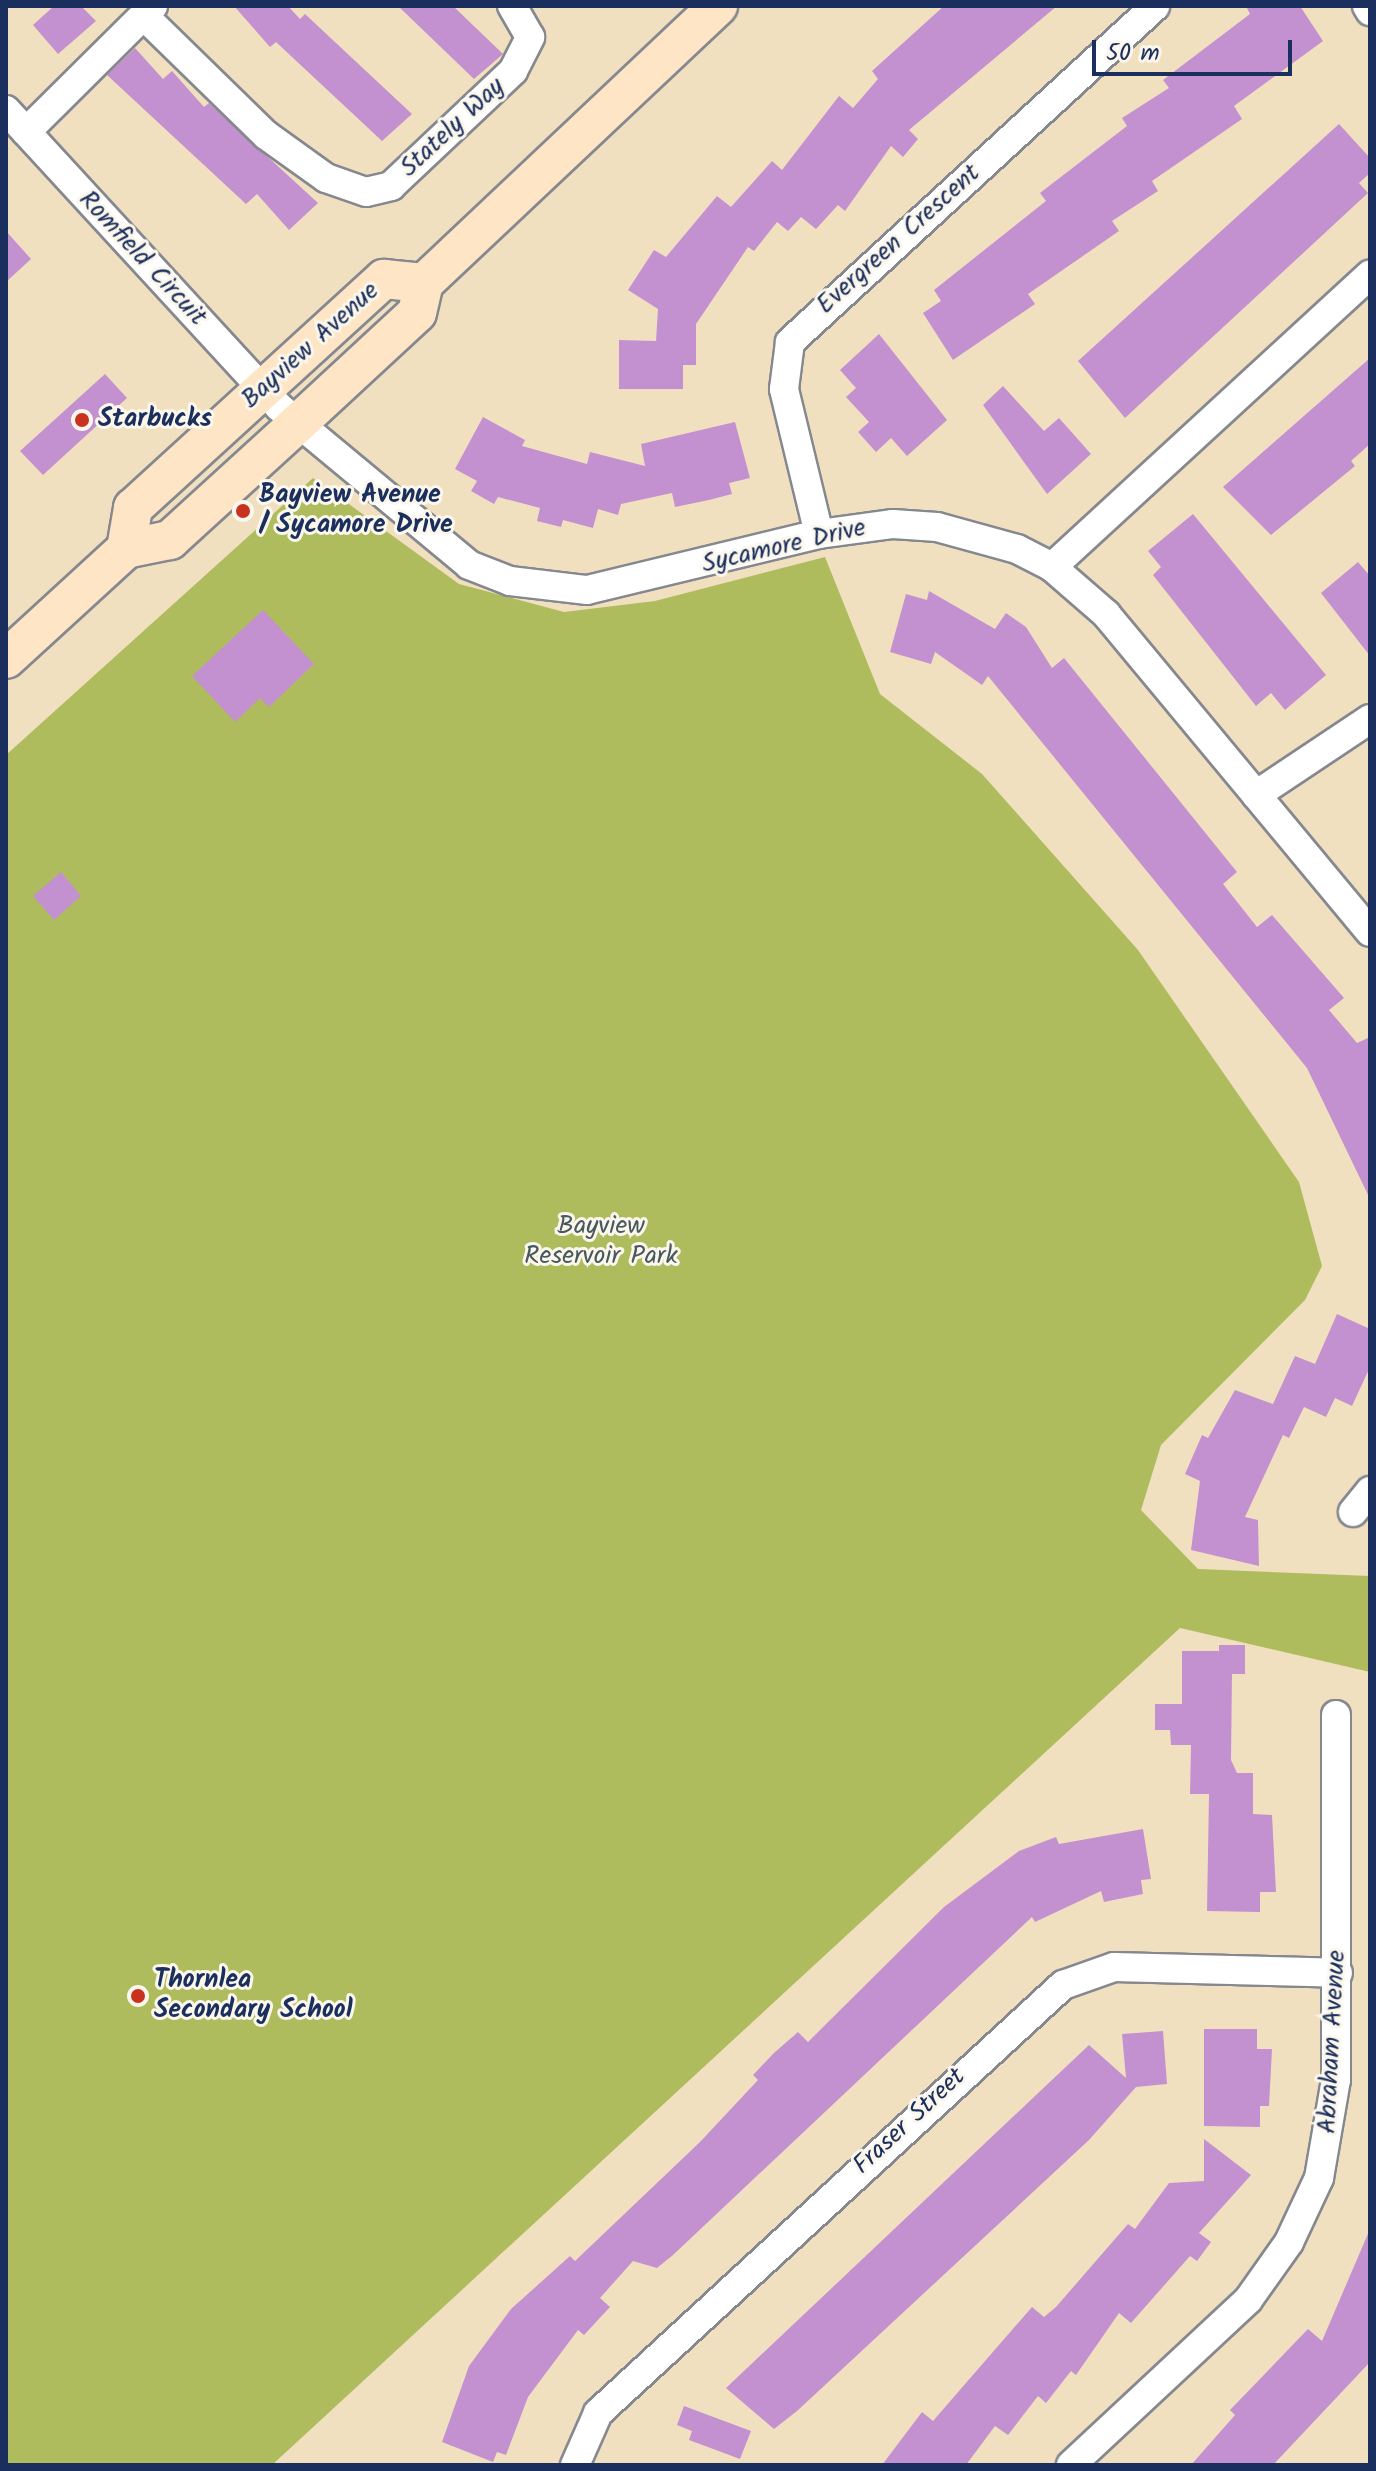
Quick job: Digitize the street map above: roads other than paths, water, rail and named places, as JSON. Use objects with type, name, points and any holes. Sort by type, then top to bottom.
[{"type":"main road","name":"Bayview Avenue","points":[[6,659],[126,549],[170,540],[280,407],[417,313],[424,283],[718,6]]},
{"type":"street","name":"Stately Way","points":[[26,132],[148,11],[266,135],[326,178],[366,192],[391,186],[513,71],[530,37],[512,6]]},
{"type":"street","name":"Evergreen Crescent","points":[[819,534],[784,389],[790,342],[1155,6]]},
{"type":"street","name":"Romfield Circuit","points":[[6,110],[280,407]]},
{"type":"street","points":[[1052,567],[1370,275]]},
{"type":"street","name":"Sycamore Drive","points":[[280,407],[429,539],[510,581],[552,589],[623,586],[819,534],[937,527],[1017,549],[1052,567],[1106,614],[1370,932]]},
{"type":"street","points":[[1256,795],[1370,719]]},
{"type":"street","name":"Abraham Avenue","points":[[1071,2465],[1240,2309],[1289,2242],[1330,2134],[1338,1973],[1336,1715]]},
{"type":"street","name":"Fraser Street","points":[[575,2465],[598,2413],[1063,1985],[1114,1967],[1338,1973]]},
{"type":"place","name":"Starbucks","points":[[82,420]]},
{"type":"place","name":"Bayview Avenue / Sycamore Drive","points":[[243,511]]},
{"type":"place","name":"Thornlea Secondary School","points":[[138,1996]]},
{"type":"park label","name":"Bayview Reservoir Park","points":[[601,1242]]}]
